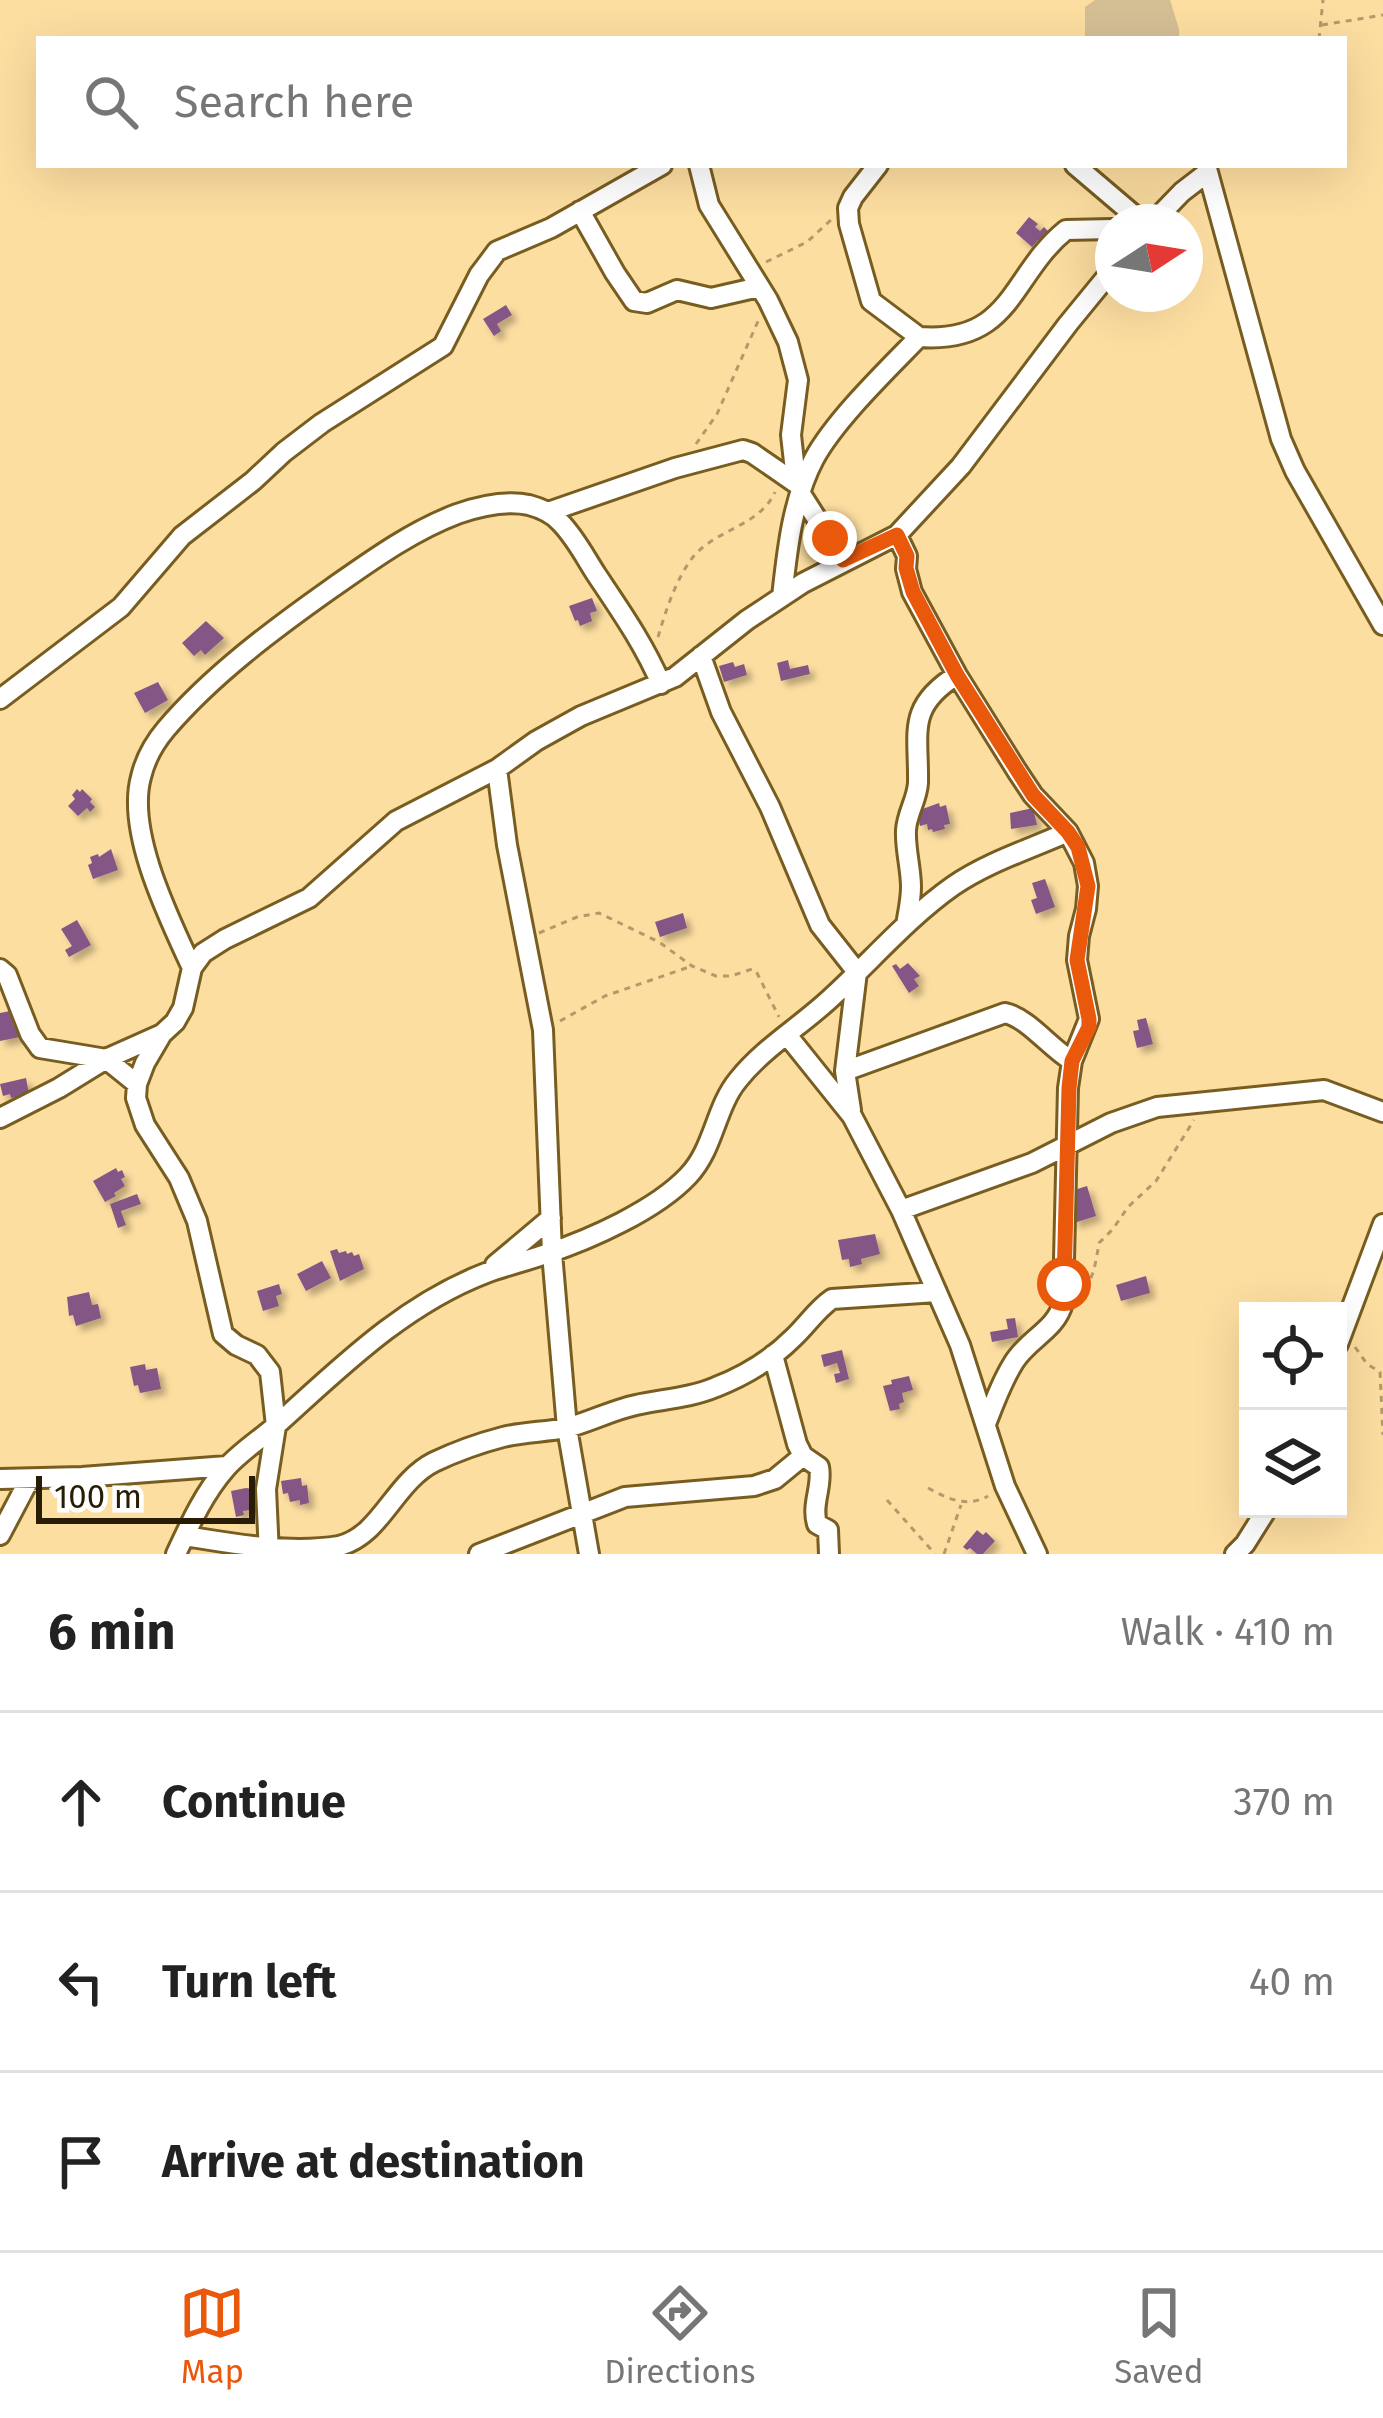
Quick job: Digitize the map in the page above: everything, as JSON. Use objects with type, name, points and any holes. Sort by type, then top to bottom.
[{"type":"street","points":[[0,699],[122,607],[182,536],[284,452],[443,346],[479,275],[497,251],[534,237],[657,168]]},
{"type":"street","points":[[699,168],[709,205],[788,343],[798,380],[791,435],[791,530],[782,598]]},
{"type":"street","points":[[876,168],[848,208],[857,259],[871,301],[919,337],[938,337],[986,324],[1066,230],[1095,229]]},
{"type":"street","points":[[1078,168],[1120,204]]},
{"type":"street","points":[[1164,204],[1207,168],[1281,439],[1383,625]]},
{"type":"street","points":[[580,211],[634,301],[646,303],[677,290],[711,298],[763,293]]},
{"type":"street","points":[[268,1552],[266,1489],[276,1426],[270,1372],[257,1355],[223,1334],[197,1221],[179,1178],[139,1112],[137,1084],[162,1034],[183,1008],[192,968],[203,953],[225,939],[309,898],[396,821],[497,769],[581,716],[661,684],[747,620],[843,560],[897,535],[961,466],[1095,291]]},
{"type":"street","points":[[794,484],[832,433],[919,337]]},
{"type":"street","points":[[548,512],[743,450],[794,484],[843,560]]},
{"type":"street","points":[[192,968],[158,892],[144,844],[138,805],[147,758],[164,731],[261,642],[420,530],[507,502],[548,512],[568,531],[651,660],[661,684]]},
{"type":"street","points":[[897,535],[907,556],[913,592],[957,675],[1033,795],[1068,832],[1084,863],[1088,886],[1077,960],[1089,1027],[1072,1061],[1063,1303],[1060,1316],[1013,1363],[986,1424]]},
{"type":"street","points":[[701,656],[721,712],[770,807],[814,911],[856,973],[845,1071],[852,1116]]},
{"type":"street","points":[[906,925],[911,886],[905,833],[917,793],[916,739],[932,692],[957,675]]},
{"type":"street","points":[[497,769],[543,1030],[552,1252],[567,1427],[589,1554]]},
{"type":"street","points":[[937,1292],[832,1299],[773,1355],[712,1389],[632,1406],[567,1427],[501,1438],[433,1462],[412,1476],[348,1549],[268,1552],[180,1545],[203,1499],[227,1466],[380,1334],[429,1299],[638,1213],[689,1175],[706,1150],[737,1081],[906,925],[953,886],[1068,832]]},
{"type":"street","points":[[0,969],[40,1048],[106,1059],[137,1084]]},
{"type":"street","points":[[845,1071],[1005,1013],[1021,1018],[1072,1061]]},
{"type":"street","points":[[0,1118],[162,1034]]},
{"type":"street","points":[[787,1035],[852,1116],[901,1210],[960,1345],[1005,1486],[1037,1554]]},
{"type":"street","points":[[901,1210],[997,1178],[1135,1113],[1180,1102],[1324,1090],[1383,1112]]},
{"type":"street","points":[[486,1274],[550,1218]]},
{"type":"street","points":[[1347,1315],[1383,1224]]},
{"type":"street","points":[[773,1355],[803,1456],[817,1463],[821,1474],[814,1512],[818,1524],[829,1530],[829,1554]]},
{"type":"street","points":[[478,1554],[634,1495],[754,1486],[775,1479],[803,1456]]},
{"type":"street","points":[[0,1479],[227,1466]]},
{"type":"street","points":[[0,1535],[29,1480]]},
{"type":"street","points":[[1235,1554],[1262,1518]]},
{"type":"street","points":[[1253,1554],[1263,1518]]},
{"type":"path","points":[[1319,36],[1323,0]]},
{"type":"path","points":[[1322,25],[1383,15]]},
{"type":"path","points":[[746,266],[765,263],[796,248],[848,208]]},
{"type":"path","points":[[675,468],[717,414],[763,293]]},
{"type":"path","points":[[651,660],[666,609],[693,557],[794,484]]},
{"type":"path","points":[[526,938],[599,913],[659,942],[692,966],[723,977],[756,971],[787,1035]]},
{"type":"path","points":[[543,1030],[605,996],[692,966]]},
{"type":"path","points":[[1060,1316],[1081,1297],[1094,1275],[1101,1239],[1156,1181],[1205,1101]]},
{"type":"path","points":[[1347,1329],[1358,1353],[1380,1372],[1383,1435]]},
{"type":"path","points":[[928,1489],[962,1502],[981,1500],[1005,1486]]},
{"type":"path","points":[[887,1500],[935,1554]]},
{"type":"path","points":[[944,1554],[962,1502]]},
{"type":"shaded area","points":[[1095,0],[1170,0],[1179,36],[1085,36],[1085,7]]},
{"type":"building","points":[[1029,217],[1040,231],[1044,227],[1049,232],[1032,247],[1016,233]]},
{"type":"building","points":[[506,305],[512,315],[497,324],[501,331],[494,336],[483,319]]},
{"type":"building","points":[[592,598],[597,611],[590,613],[592,621],[580,626],[569,606]]},
{"type":"building","points":[[206,621],[224,638],[205,655],[201,650],[194,656],[182,643]]},
{"type":"building","points":[[788,660],[790,669],[808,665],[810,674],[781,681],[777,663]]},
{"type":"building","points":[[733,662],[735,667],[744,664],[747,675],[724,682],[719,666]]},
{"type":"building","points":[[158,682],[168,700],[145,713],[134,693]]},
{"type":"building","points":[[77,789],[95,807],[78,816],[68,806]]},
{"type":"building","points":[[946,805],[950,824],[933,832],[927,824],[920,826],[917,811]]},
{"type":"building","points":[[1033,808],[1037,825],[1011,829],[1010,813]]},
{"type":"building","points":[[111,849],[118,870],[93,879],[90,857]]},
{"type":"building","points":[[1045,879],[1055,907],[1036,914],[1032,883]]},
{"type":"building","points":[[683,913],[687,928],[660,937],[655,922]]},
{"type":"building","points":[[77,920],[91,945],[69,957],[65,950],[72,946],[61,929]]},
{"type":"building","points":[[908,963],[920,976],[914,979],[919,986],[909,993],[892,966],[900,969]]},
{"type":"building","points":[[15,1010],[17,1018],[12,1019],[20,1037],[0,1041],[0,1013]]},
{"type":"building","points":[[1146,1018],[1153,1044],[1137,1048],[1133,1031],[1139,1030],[1137,1020]]},
{"type":"building","points":[[26,1078],[29,1094],[3,1096],[0,1084]]},
{"type":"building","points":[[116,1168],[122,1170],[125,1186],[105,1202],[93,1181]]},
{"type":"building","points":[[1087,1186],[1096,1216],[1074,1223],[1068,1192]]},
{"type":"building","points":[[137,1194],[141,1204],[121,1211],[126,1225],[118,1228],[110,1204]]},
{"type":"building","points":[[875,1234],[880,1254],[850,1267],[849,1259],[842,1260],[838,1240]]},
{"type":"building","points":[[330,1251],[359,1254],[364,1269],[340,1281]]},
{"type":"building","points":[[322,1261],[331,1278],[306,1291],[297,1274]]},
{"type":"building","points":[[1146,1276],[1150,1293],[1121,1301],[1116,1285]]},
{"type":"building","points":[[279,1284],[279,1306],[263,1311],[257,1291]]},
{"type":"building","points":[[89,1292],[101,1318],[76,1326],[73,1315],[69,1316],[67,1297]]},
{"type":"building","points":[[1015,1318],[1018,1337],[992,1342],[990,1332],[1008,1329],[1006,1319]]},
{"type":"building","points":[[842,1350],[849,1379],[836,1383],[837,1363],[824,1367],[821,1355]]},
{"type":"building","points":[[145,1364],[146,1370],[157,1368],[161,1389],[140,1393],[138,1385],[134,1386],[130,1367]]},
{"type":"building","points":[[909,1376],[913,1390],[902,1393],[900,1409],[890,1411],[883,1386]]},
{"type":"building","points":[[301,1478],[309,1503],[300,1505],[300,1500],[290,1502],[288,1493],[283,1494],[281,1481]]},
{"type":"building","points":[[253,1489],[256,1504],[236,1517],[231,1491]]},
{"type":"building","points":[[977,1530],[995,1541],[983,1554],[963,1547]]},
{"type":"route","points":[[830,538],[843,560],[897,535],[907,556],[913,592],[957,675],[1033,795],[1068,832],[1084,863],[1088,886],[1077,960],[1089,1027],[1072,1061],[1069,1088],[1064,1284]]}]
